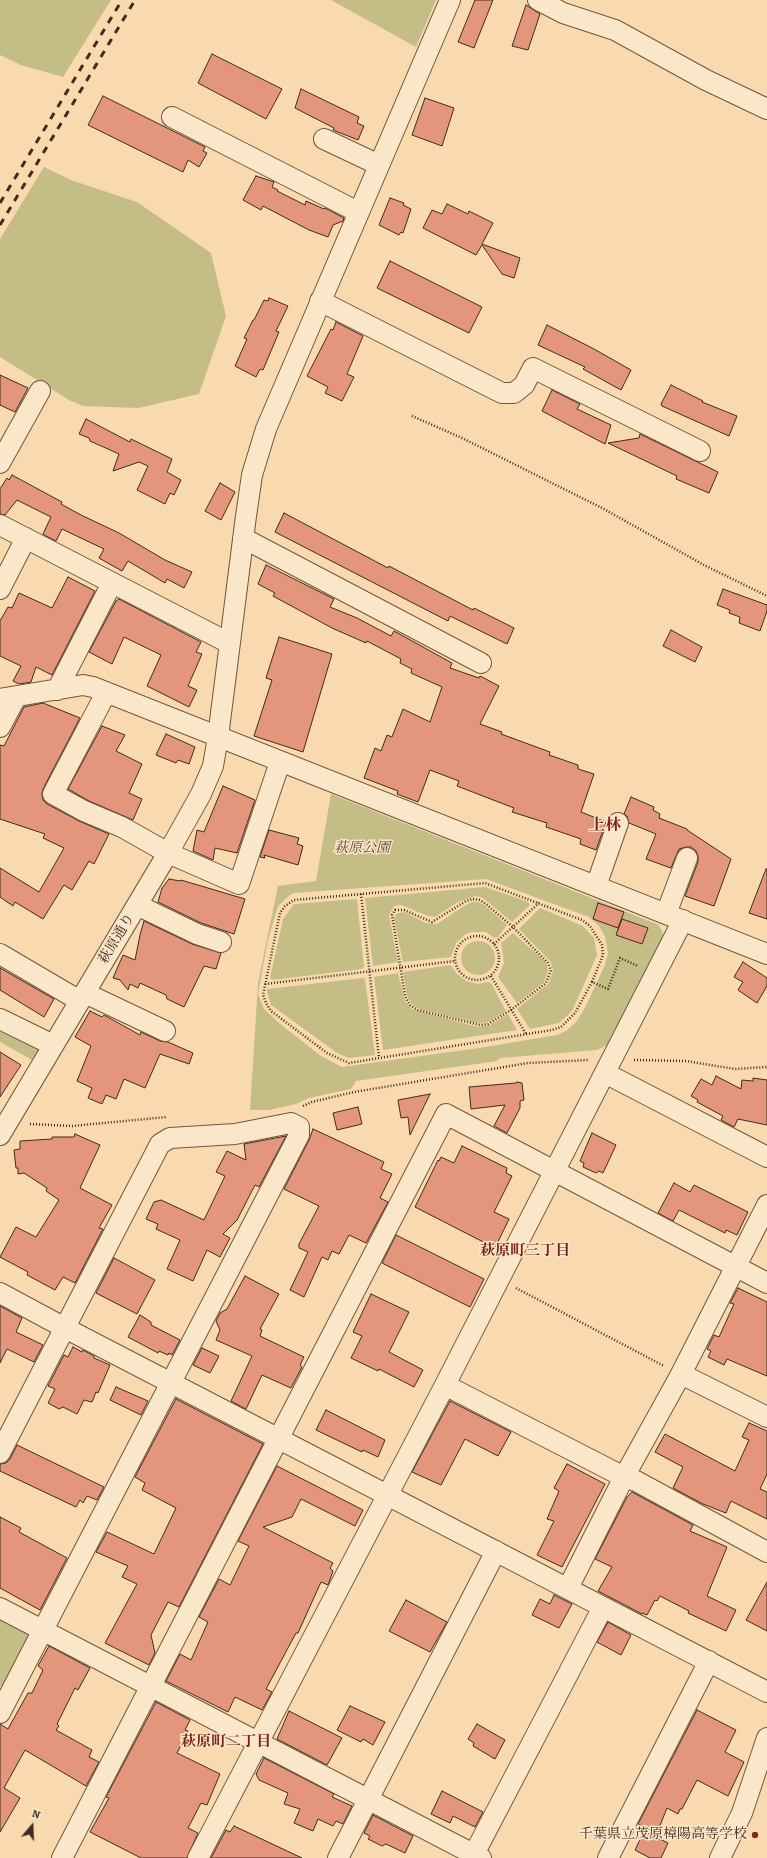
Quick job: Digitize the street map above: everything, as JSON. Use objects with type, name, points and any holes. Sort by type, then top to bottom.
[{"type":"street","name":"萩原通り","points":[[4,1129],[168,853],[201,794],[213,766],[252,475],[266,429],[450,0]]},
{"type":"street","points":[[538,0],[563,13],[615,30],[706,80],[767,109]]},
{"type":"street","points":[[172,117],[358,212]]},
{"type":"street","points":[[324,138],[379,165]]},
{"type":"street","points":[[320,301],[502,393],[514,393],[524,385],[533,368],[700,450]]},
{"type":"street","points":[[0,463],[40,391]]},
{"type":"street","points":[[0,525],[229,643]]},
{"type":"street","points":[[0,588],[26,538]]},
{"type":"street","points":[[243,538],[481,663]]},
{"type":"street","points":[[56,690],[112,583]]},
{"type":"street","points":[[0,728],[8,698],[83,685],[93,687],[767,954]]},
{"type":"street","points":[[106,693],[53,794],[84,811],[122,827],[168,853],[239,884],[280,762]]},
{"type":"street","points":[[596,886],[618,822]]},
{"type":"street","points":[[198,1858],[386,1494],[445,1385],[655,974],[675,917],[687,858]]},
{"type":"street","points":[[137,905],[197,934],[221,942]]},
{"type":"street","points":[[0,954],[83,997],[164,1031]]},
{"type":"street","points":[[0,1019],[53,1045]]},
{"type":"street","points":[[609,1066],[767,1157]]},
{"type":"street","points":[[62,1858],[149,1686],[446,1114],[767,1283]]},
{"type":"street","points":[[0,1453],[160,1144],[170,1138],[235,1134],[291,1123],[299,1127],[299,1135],[0,1713]]},
{"type":"street","points":[[568,1588],[624,1477],[681,1374],[767,1205]]},
{"type":"street","points":[[0,1293],[767,1692]]},
{"type":"street","points":[[681,1374],[767,1417]]},
{"type":"street","points":[[445,1385],[624,1477],[636,1481],[767,1552]]},
{"type":"street","points":[[338,1858],[496,1551]]},
{"type":"street","points":[[0,1608],[259,1742],[476,1857],[603,1607]]},
{"type":"street","points":[[608,1858],[709,1661]]},
{"type":"street","points":[[720,1858],[742,1813],[767,1738]]},
{"type":"path","points":[[412,416],[462,438],[602,508],[704,565],[767,596]]},
{"type":"path","points":[[485,883],[582,920],[590,926],[597,935],[602,945],[602,955],[592,982],[580,1006],[569,1021],[561,1027],[552,1030],[349,1063],[327,1054],[271,1010],[263,995],[280,913],[285,906],[294,900],[361,894],[485,883]]},
{"type":"path","points":[[361,894],[379,1058]]},
{"type":"path","points":[[473,899],[480,900],[513,927],[548,962],[551,970],[546,983],[512,1010],[488,1024],[480,1025],[418,1010],[410,1005],[406,996],[401,967],[392,915],[395,910],[404,910],[432,922],[466,901],[473,899]]},
{"type":"path","points":[[494,944],[539,903]]},
{"type":"path","points":[[482,936],[494,944],[500,957],[496,971],[491,976],[484,979],[469,978],[457,968],[455,961],[458,947],[468,938],[482,936]]},
{"type":"path","points":[[592,982],[608,989],[620,958],[655,974]]},
{"type":"path","points":[[265,984],[455,961]]},
{"type":"path","points":[[491,976],[526,1034]]},
{"type":"path","points":[[300,1107],[312,1102],[354,1092],[528,1063],[609,1066],[686,1061],[734,1069],[767,1067]]},
{"type":"path","points":[[4,1129],[72,1126],[170,1117]]},
{"type":"path","points":[[499,1279],[681,1374]]},
{"type":"green space","points":[[0,0],[111,0],[63,77],[21,65],[0,55]]},
{"type":"green space","points":[[331,0],[436,0],[416,47]]},
{"type":"green space","points":[[44,167],[71,180],[137,202],[211,253],[226,316],[199,394],[138,408],[83,406],[69,400],[0,357],[0,239]]},
{"type":"green space","name":"萩原公園","points":[[331,794],[659,925],[665,938],[611,1043],[597,1050],[500,1058],[497,1061],[356,1081],[351,1089],[309,1098],[296,1104],[269,1110],[250,1110],[258,983],[278,886],[316,881]],"holes":[[[486,879],[589,917],[599,926],[605,936],[608,953],[605,965],[584,1010],[576,1022],[566,1031],[557,1035],[479,1048],[342,1067],[321,1056],[279,1023],[264,1009],[258,994],[268,940],[278,906],[294,893]]]},
{"type":"green space","name":"萩原公園","points":[[485,887],[528,902],[530,905],[512,922],[483,898],[476,896],[458,902],[435,917],[428,916],[401,905],[394,906],[389,915],[398,962],[373,966],[365,898]]},
{"type":"green space","name":"萩原公園","points":[[357,899],[364,967],[362,969],[272,980],[270,978],[283,919],[294,904]]},
{"type":"green space","points":[[472,902],[478,902],[484,905],[507,925],[498,937],[494,938],[486,932],[472,932],[466,934],[456,943],[451,957],[403,962],[394,919],[396,914],[404,912],[426,923],[437,924]]},
{"type":"green space","points":[[540,908],[583,926],[594,938],[597,955],[573,1009],[568,1015],[559,1023],[530,1029],[517,1009],[549,983],[553,970],[551,962],[519,929]]},
{"type":"green space","points":[[513,933],[546,962],[548,970],[544,982],[517,1003],[498,977],[504,963],[501,943]]},
{"type":"green space","points":[[478,941],[490,946],[495,958],[490,970],[478,975],[466,970],[461,958],[466,946]]},
{"type":"green space","points":[[451,965],[456,973],[466,981],[478,984],[487,982],[491,983],[506,1011],[488,1022],[477,1023],[420,1009],[412,1004],[407,996],[403,972]]},
{"type":"green space","points":[[398,973],[405,1001],[412,1009],[478,1027],[490,1025],[508,1014],[517,1030],[383,1050],[374,977]]},
{"type":"green space","points":[[365,979],[375,1055],[349,1058],[337,1053],[271,1005],[267,991],[267,989]]},
{"type":"green space","points":[[0,1031],[39,1049],[32,1060],[0,1042]]},
{"type":"green space","points":[[0,1617],[30,1629],[33,1638],[7,1689],[0,1686]]},
{"type":"building","points":[[475,0],[493,0],[474,48],[458,42]]},
{"type":"building","points":[[526,5],[540,14],[528,50],[512,46]]},
{"type":"building","points":[[212,54],[282,89],[266,119],[198,83]]},
{"type":"building","points":[[301,89],[359,117],[357,123],[364,126],[358,140],[333,130],[334,128],[295,108]]},
{"type":"building","points":[[103,96],[205,147],[203,151],[207,153],[199,167],[188,160],[183,172],[88,125]]},
{"type":"building","points":[[425,98],[454,108],[442,146],[412,135]]},
{"type":"building","points":[[256,176],[274,182],[272,187],[278,190],[277,191],[305,205],[306,201],[324,209],[325,208],[344,218],[343,221],[333,225],[328,237],[309,230],[263,206],[261,210],[243,200]]},
{"type":"building","points":[[390,198],[404,203],[403,205],[411,209],[403,233],[401,232],[399,235],[379,225]]},
{"type":"building","points":[[447,204],[468,214],[469,211],[493,223],[482,244],[520,258],[514,278],[502,274],[482,245],[476,255],[423,228],[432,210],[442,214]]},
{"type":"building","points":[[390,261],[482,307],[469,333],[377,288]]},
{"type":"building","points":[[269,298],[288,306],[276,331],[279,332],[263,370],[260,369],[256,377],[235,366],[247,339],[244,338],[253,320],[264,300],[268,301]]},
{"type":"building","points":[[336,322],[363,336],[347,374],[354,377],[342,401],[325,393],[328,387],[307,376]]},
{"type":"building","points":[[547,325],[631,370],[621,390],[583,369],[585,367],[538,345]]},
{"type":"building","points":[[0,375],[28,388],[15,412],[0,405]]},
{"type":"building","points":[[671,385],[703,401],[702,402],[737,416],[729,436],[662,406],[661,404]]},
{"type":"building","points":[[552,390],[580,404],[577,409],[611,425],[605,444],[542,411]]},
{"type":"building","points":[[86,419],[130,442],[131,439],[172,459],[167,472],[181,480],[174,495],[170,493],[165,504],[137,490],[148,466],[139,462],[113,471],[119,454],[90,441],[89,438],[79,434]]},
{"type":"building","points":[[640,434],[718,472],[709,493],[676,479],[677,476],[608,443],[639,438]]},
{"type":"building","points":[[12,475],[62,502],[61,504],[81,515],[119,533],[165,560],[192,572],[184,588],[167,579],[165,583],[128,561],[122,571],[99,558],[104,549],[62,529],[56,541],[46,536],[43,534],[51,517],[17,500],[5,515],[0,514],[0,489],[7,478],[9,480]]},
{"type":"building","points":[[220,483],[235,492],[221,520],[205,511]]},
{"type":"building","points":[[284,513],[388,568],[389,566],[473,610],[474,608],[514,628],[507,644],[450,616],[448,621],[275,532]]},
{"type":"building","points":[[266,565],[334,599],[330,607],[357,618],[391,636],[394,631],[452,663],[450,668],[479,678],[480,676],[499,686],[480,724],[502,732],[501,734],[550,752],[549,755],[578,765],[578,769],[594,774],[581,812],[606,822],[596,850],[580,844],[581,839],[546,827],[547,823],[512,812],[514,808],[457,786],[459,781],[430,770],[418,802],[397,794],[398,791],[364,778],[375,748],[381,751],[387,735],[392,737],[403,709],[430,722],[442,687],[411,673],[412,669],[400,663],[401,659],[367,641],[366,643],[332,628],[273,596],[275,593],[258,584]]},
{"type":"building","points":[[68,577],[95,591],[52,675],[36,667],[31,682],[19,684],[13,681],[21,666],[0,656],[0,621],[8,607],[12,608],[19,593],[52,608]]},
{"type":"building","points":[[723,589],[767,605],[767,611],[760,631],[739,623],[740,617],[729,613],[730,610],[717,605]]},
{"type":"building","points":[[119,599],[201,642],[196,652],[202,654],[188,686],[197,690],[189,707],[147,686],[161,655],[124,637],[112,664],[89,652],[116,601]]},
{"type":"building","points":[[671,630],[702,647],[695,662],[663,646]]},
{"type":"building","points":[[279,637],[332,654],[303,752],[254,736],[272,680],[266,678]]},
{"type":"building","points":[[43,703],[80,718],[43,789],[43,800],[47,804],[79,821],[109,834],[94,864],[89,861],[72,890],[64,885],[43,919],[15,902],[13,906],[0,897],[0,868],[39,892],[64,848],[43,838],[45,834],[0,819],[0,745],[4,746],[24,707]]},
{"type":"building","points":[[102,726],[125,735],[116,751],[142,764],[129,793],[142,799],[133,820],[89,801],[68,789]]},
{"type":"building","points":[[166,734],[195,747],[189,764],[178,760],[176,763],[156,755]]},
{"type":"building","points":[[223,786],[255,800],[237,853],[215,848],[213,860],[193,851],[197,830],[204,832]]},
{"type":"building","points":[[631,797],[654,807],[653,810],[660,814],[659,818],[687,829],[731,859],[714,906],[685,896],[698,862],[696,851],[691,847],[679,849],[671,868],[646,859],[656,834],[629,823],[627,816],[624,814]]},
{"type":"building","points":[[269,830],[299,838],[297,844],[303,846],[298,865],[264,855],[265,858],[260,857]]},
{"type":"building","points":[[767,869],[767,919],[749,913]]},
{"type":"building","points":[[169,879],[181,880],[245,899],[234,934],[201,923],[158,902],[162,888]]},
{"type":"building","points":[[598,903],[624,912],[618,928],[593,919]]},
{"type":"building","points":[[622,919],[648,928],[642,944],[616,935]]},
{"type":"building","points":[[144,921],[192,944],[221,953],[216,969],[204,966],[184,1007],[167,999],[166,995],[140,983],[138,988],[130,984],[128,990],[120,980],[113,978],[123,955],[135,960]]},
{"type":"building","points":[[743,962],[767,978],[767,986],[757,1003],[738,990],[743,982],[734,977]]},
{"type":"building","points":[[0,968],[54,999],[44,1017],[0,990]]},
{"type":"building","points":[[90,1011],[102,1017],[104,1015],[140,1035],[141,1032],[160,1041],[168,1042],[193,1053],[189,1064],[160,1054],[145,1088],[124,1079],[116,1099],[106,1095],[102,1104],[88,1098],[92,1088],[77,1081],[91,1046],[75,1037]]},
{"type":"building","points":[[0,1052],[21,1065],[0,1097]]},
{"type":"building","points":[[716,1076],[741,1089],[742,1080],[753,1081],[753,1078],[767,1080],[767,1125],[738,1119],[734,1127],[721,1120],[723,1116],[697,1102],[698,1100],[691,1096],[701,1079],[712,1085]]},
{"type":"building","points":[[517,1082],[522,1083],[524,1100],[520,1101],[520,1108],[507,1133],[494,1126],[505,1105],[471,1109],[469,1087]]},
{"type":"building","points":[[430,1094],[410,1135],[408,1117],[401,1118],[398,1100]]},
{"type":"building","points":[[358,1107],[362,1124],[337,1130],[333,1113]]},
{"type":"building","points":[[313,1129],[384,1162],[381,1169],[392,1174],[380,1198],[388,1202],[366,1243],[349,1235],[339,1254],[332,1251],[328,1260],[322,1257],[304,1297],[290,1290],[308,1252],[299,1248],[299,1244],[319,1206],[284,1189]]},
{"type":"building","points":[[592,1133],[616,1145],[603,1173],[599,1171],[596,1173],[583,1167],[584,1163],[580,1161]]},
{"type":"building","points":[[75,1134],[100,1145],[80,1188],[112,1205],[99,1228],[103,1229],[75,1283],[63,1277],[55,1290],[27,1275],[28,1272],[0,1257],[16,1227],[36,1237],[59,1200],[46,1191],[47,1188],[24,1173],[18,1174],[14,1150],[20,1149],[20,1141],[52,1139],[52,1137],[74,1137]]},
{"type":"building","points":[[286,1136],[259,1187],[255,1185],[237,1220],[223,1234],[230,1238],[220,1257],[207,1250],[193,1281],[167,1269],[180,1240],[156,1229],[158,1224],[146,1219],[154,1202],[161,1200],[204,1220],[225,1176],[216,1172],[227,1151],[246,1160],[244,1144]]},
{"type":"building","points":[[462,1146],[507,1168],[506,1173],[512,1176],[494,1212],[509,1219],[495,1248],[415,1207],[438,1160],[439,1161],[441,1157],[454,1163]]},
{"type":"building","points":[[674,1183],[690,1192],[694,1185],[748,1212],[737,1235],[726,1230],[725,1233],[679,1210],[673,1221],[658,1213]]},
{"type":"building","points":[[396,1235],[484,1279],[470,1307],[382,1263]]},
{"type":"building","points":[[114,1258],[155,1280],[137,1314],[96,1293]]},
{"type":"building","points":[[245,1276],[279,1294],[260,1329],[262,1330],[260,1336],[304,1357],[300,1365],[302,1367],[291,1388],[262,1375],[246,1409],[231,1401],[252,1356],[216,1340],[220,1330],[216,1321],[220,1313],[227,1309]]},
{"type":"building","points":[[738,1288],[767,1302],[767,1376],[727,1359],[724,1365],[708,1357],[711,1351],[707,1349],[714,1335],[719,1337],[734,1304],[730,1303]]},
{"type":"building","points":[[371,1294],[409,1312],[389,1352],[423,1370],[414,1387],[379,1369],[378,1371],[351,1358],[362,1336],[353,1332]]},
{"type":"building","points":[[0,1306],[22,1318],[16,1332],[43,1345],[34,1362],[7,1349],[0,1363]]},
{"type":"building","points":[[140,1315],[151,1322],[151,1325],[180,1340],[172,1355],[159,1351],[158,1353],[128,1337]]},
{"type":"building","points":[[73,1347],[82,1352],[83,1350],[94,1356],[94,1358],[110,1365],[98,1393],[96,1392],[92,1402],[84,1400],[77,1414],[63,1407],[59,1409],[48,1403],[55,1389],[48,1386],[64,1355],[68,1357]]},
{"type":"building","points":[[202,1348],[219,1356],[210,1373],[193,1365]]},
{"type":"building","points":[[116,1387],[148,1401],[141,1415],[110,1400]]},
{"type":"building","points":[[176,1399],[263,1444],[179,1607],[168,1602],[151,1635],[155,1653],[149,1665],[105,1643],[137,1584],[122,1577],[128,1566],[96,1552],[107,1532],[154,1554],[176,1508],[142,1490],[145,1483],[135,1477]]},
{"type":"building","points":[[450,1401],[511,1432],[498,1456],[465,1439],[441,1485],[412,1472]]},
{"type":"building","points":[[326,1410],[385,1440],[378,1457],[363,1450],[362,1452],[316,1430]]},
{"type":"building","points":[[749,1423],[767,1431],[767,1474],[760,1489],[767,1492],[767,1519],[731,1501],[726,1513],[703,1504],[673,1488],[683,1467],[655,1452],[665,1434],[735,1471],[749,1440],[742,1437]]},
{"type":"building","points":[[17,1445],[104,1487],[97,1500],[87,1496],[83,1503],[80,1500],[76,1507],[0,1471],[0,1464],[6,1463],[10,1459]]},
{"type":"building","points":[[567,1464],[605,1484],[562,1567],[537,1555],[554,1521],[547,1519],[559,1491],[554,1488]]},
{"type":"building","points":[[277,1466],[363,1510],[355,1526],[301,1499],[292,1517],[263,1527],[333,1563],[330,1568],[333,1571],[328,1585],[321,1582],[298,1633],[296,1633],[266,1689],[272,1692],[262,1710],[235,1697],[228,1712],[166,1681],[180,1654],[191,1660],[208,1622],[199,1617],[219,1579],[230,1585],[249,1546],[238,1541]]},
{"type":"building","points":[[632,1492],[693,1525],[690,1531],[727,1547],[707,1596],[736,1610],[726,1631],[688,1613],[689,1611],[660,1596],[657,1601],[655,1600],[647,1615],[642,1614],[598,1591],[612,1567],[595,1559],[627,1497]]},
{"type":"building","points":[[0,1517],[21,1528],[19,1532],[67,1558],[40,1610],[0,1588]]},
{"type":"building","points":[[767,1582],[767,1631],[746,1620]]},
{"type":"building","points":[[554,1595],[572,1604],[559,1628],[532,1615],[540,1599],[550,1604]]},
{"type":"building","points":[[406,1600],[447,1622],[430,1652],[389,1631]]},
{"type":"building","points":[[608,1622],[631,1635],[621,1655],[597,1642]]},
{"type":"building","points":[[49,1646],[90,1668],[78,1690],[75,1688],[57,1724],[59,1726],[56,1730],[92,1750],[89,1757],[99,1762],[86,1786],[25,1750],[4,1788],[20,1798],[0,1832],[0,1724],[8,1729],[28,1693],[32,1693],[43,1670],[38,1666]]},
{"type":"building","points":[[156,1702],[190,1720],[185,1730],[188,1731],[177,1753],[220,1774],[207,1805],[201,1803],[188,1828],[198,1833],[187,1858],[141,1858],[90,1832],[109,1798],[106,1797]]},
{"type":"building","points":[[350,1706],[385,1722],[373,1745],[363,1739],[361,1742],[337,1730]]},
{"type":"building","points":[[697,1710],[736,1730],[725,1752],[744,1762],[728,1796],[697,1780],[678,1814],[667,1808],[657,1833],[638,1824]]},
{"type":"building","points":[[289,1711],[342,1738],[327,1765],[277,1739]]},
{"type":"building","points":[[477,1724],[505,1740],[495,1759],[473,1746],[474,1743],[468,1739]]},
{"type":"building","points":[[264,1758],[334,1794],[332,1797],[352,1806],[343,1824],[336,1821],[333,1826],[318,1819],[313,1831],[294,1823],[300,1809],[284,1804],[288,1793],[259,1780],[256,1774]]},
{"type":"building","points":[[442,1791],[483,1812],[475,1827],[453,1816],[450,1823],[431,1814]]},
{"type":"building","points":[[373,1815],[413,1836],[405,1853],[386,1844],[382,1846],[368,1839],[370,1836],[364,1833]]},
{"type":"building","points":[[234,1826],[302,1858],[211,1858],[226,1830],[230,1832]]},
{"type":"building","points":[[644,1831],[668,1843],[661,1858],[650,1858],[635,1850]]},
{"type":"railway","points":[[0,203],[122,0]]},
{"type":"railway","points":[[0,225],[135,0]]},
{"type":"place","name":"千葉県立茂原樟陽高等学校","points":[[755,1835]]},
{"type":"district","name":"上林","points":[[605,826]]},
{"type":"district","name":"萩原町三丁目","points":[[525,1251]]},
{"type":"district","name":"萩原町二丁目","points":[[226,1742]]}]
